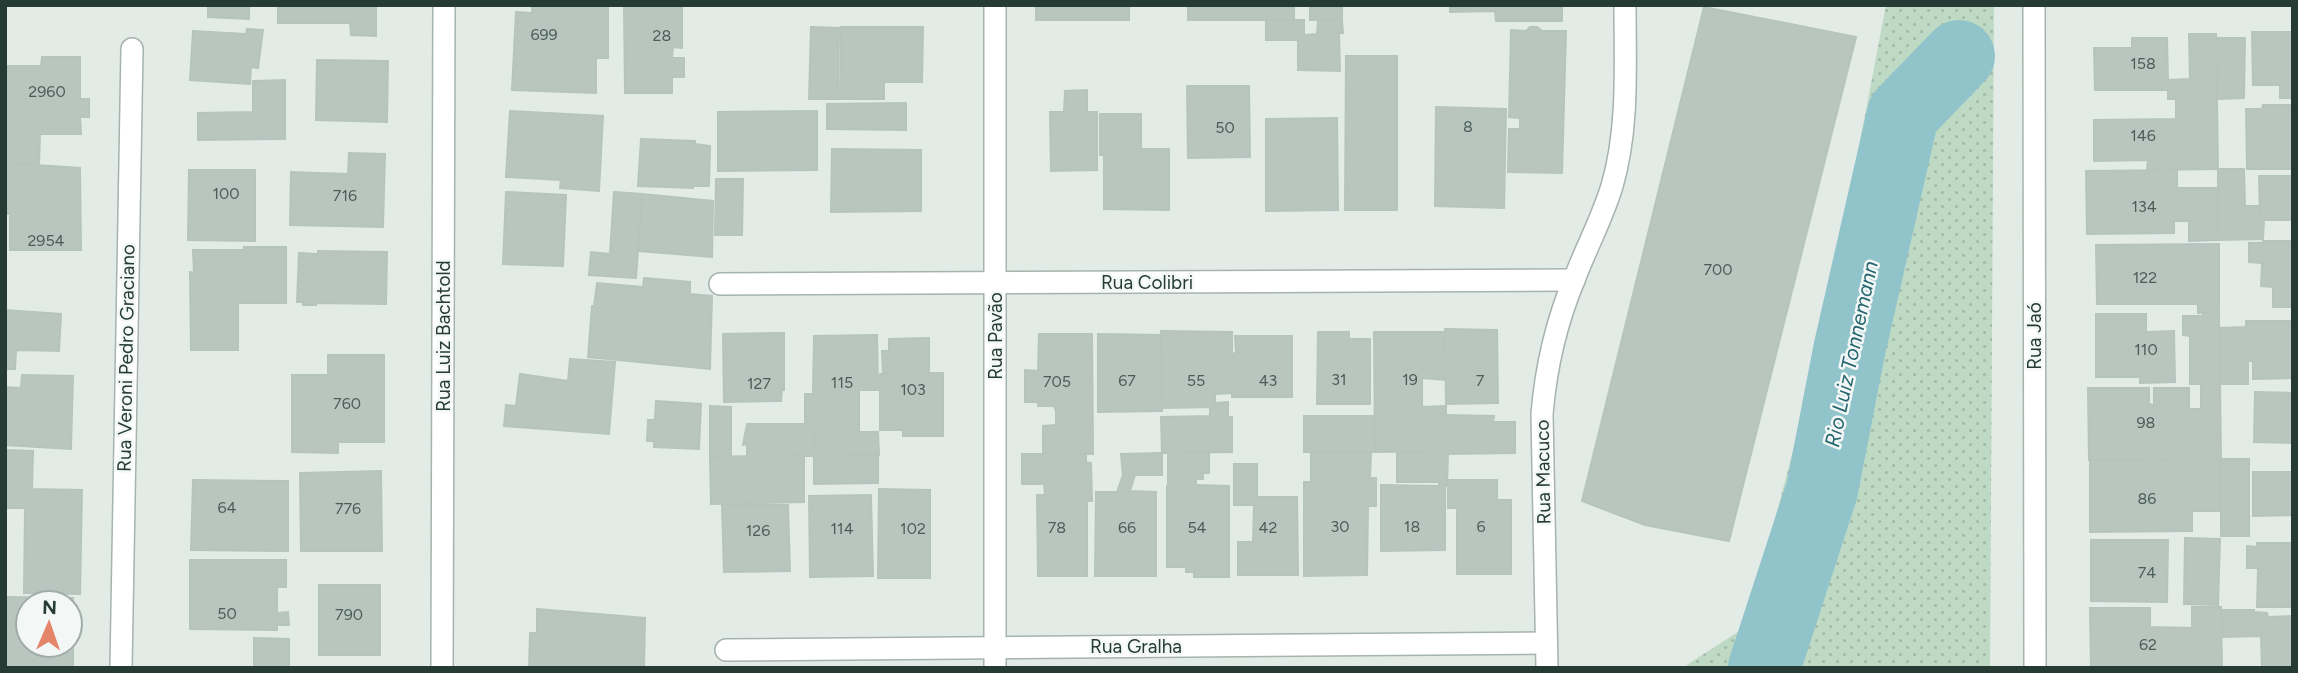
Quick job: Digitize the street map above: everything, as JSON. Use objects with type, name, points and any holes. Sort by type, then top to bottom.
[{"type":"street","name":"Rua Luiz Bachtold","points":[[442,668],[444,5]]},
{"type":"street","name":"Rua Pavão","points":[[995,5],[995,658]]},
{"type":"street","name":"Rua Macuco","points":[[1546,668],[1542,414],[1545,374],[1574,280],[1598,225],[1612,183],[1625,90],[1625,5]]},
{"type":"street","name":"Rua Jaó","points":[[2034,5],[2035,668]]},
{"type":"street","name":"Rua Veroni Pedro Graciano","points":[[121,668],[132,49]]},
{"type":"street","name":"Rua Colibri","points":[[720,284],[1574,280]]},
{"type":"street","name":"Rua Gralha","points":[[726,650],[995,658],[1546,643]]},
{"type":"green space","points":[[1886,5],[1994,5],[1990,668],[1682,668],[1747,626],[1822,340]]},
{"type":"building","points":[[208,5],[249,5],[249,19],[208,17]]},
{"type":"building","points":[[278,5],[376,5],[376,36],[351,35],[350,23],[278,23]]},
{"type":"building","points":[[532,5],[608,5],[608,58],[596,58],[596,93],[512,90],[516,12],[532,13]]},
{"type":"building","points":[[624,5],[682,5],[682,48],[673,47],[672,58],[684,58],[684,77],[672,77],[672,93],[625,93]]},
{"type":"building","points":[[1036,5],[1129,5],[1129,20],[1036,20]]},
{"type":"building","points":[[1188,5],[1294,5],[1294,20],[1188,20]]},
{"type":"building","points":[[1310,5],[1342,5],[1342,20],[1310,20]]},
{"type":"building","points":[[1450,5],[1562,5],[1562,21],[1496,21],[1495,11],[1450,12]]},
{"type":"building","points":[[1704,7],[1856,37],[1729,541],[1645,525],[1582,501]]},
{"type":"building","points":[[1266,20],[1304,20],[1304,35],[1317,34],[1318,20],[1342,20],[1343,33],[1339,33],[1340,71],[1298,70],[1298,40],[1266,40]]},
{"type":"building","points":[[811,27],[839,28],[838,99],[809,99]]},
{"type":"building","points":[[841,27],[923,27],[922,82],[884,82],[884,99],[840,99]]},
{"type":"building","points":[[1530,27],[1537,27],[1542,31],[1566,31],[1562,173],[1508,172],[1509,129],[1520,129],[1520,118],[1509,117],[1511,30],[1526,31]]},
{"type":"building","points":[[247,29],[263,30],[258,68],[251,67],[250,84],[190,80],[193,31],[246,34]]},
{"type":"building","points":[[2252,32],[2293,32],[2293,98],[2280,98],[2280,85],[2253,85]]},
{"type":"building","points":[[2189,34],[2216,34],[2217,99],[2168,99],[2168,90],[2095,90],[2094,48],[2132,48],[2132,38],[2167,38],[2168,80],[2190,79]]},
{"type":"building","points":[[2216,38],[2245,38],[2244,98],[2217,99]]},
{"type":"building","points":[[1346,56],[1397,56],[1397,210],[1345,210]]},
{"type":"building","points":[[42,57],[80,57],[80,99],[89,99],[89,117],[80,117],[81,134],[40,134],[39,165],[5,163],[5,66],[41,66]]},
{"type":"building","points":[[317,60],[388,61],[387,122],[316,120]]},
{"type":"building","points":[[285,80],[285,139],[198,140],[198,113],[253,112],[253,81]]},
{"type":"building","points":[[1187,86],[1249,86],[1250,157],[1188,158]]},
{"type":"building","points":[[1087,90],[1087,112],[1097,112],[1097,170],[1051,171],[1050,112],[1064,112],[1065,91]]},
{"type":"building","points":[[2176,98],[2217,99],[2218,169],[2147,170],[2148,160],[2094,161],[2094,120],[2176,119]]},
{"type":"building","points":[[906,103],[906,130],[827,129],[827,104]]},
{"type":"building","points":[[2263,105],[2293,105],[2293,169],[2247,169],[2246,109],[2262,109]]},
{"type":"building","points":[[1436,107],[1506,109],[1504,208],[1435,206]]},
{"type":"building","points":[[510,111],[603,116],[599,191],[560,188],[561,180],[506,177]]},
{"type":"building","points":[[817,111],[817,170],[718,171],[718,112]]},
{"type":"building","points":[[1100,114],[1141,114],[1141,149],[1169,149],[1169,210],[1104,209],[1104,155],[1100,155]]},
{"type":"building","points":[[1337,118],[1338,210],[1266,211],[1266,119]]},
{"type":"building","points":[[641,139],[695,141],[695,144],[710,146],[709,186],[638,186]]},
{"type":"building","points":[[832,149],[921,150],[921,211],[831,212]]},
{"type":"building","points":[[349,153],[385,154],[383,227],[290,225],[291,172],[348,174]]},
{"type":"building","points":[[5,163],[80,168],[81,250],[10,250],[10,214],[5,214]]},
{"type":"building","points":[[2218,169],[2244,169],[2245,206],[2260,206],[2260,220],[2264,220],[2263,239],[2218,240]]},
{"type":"building","points":[[189,170],[255,170],[255,241],[188,240]]},
{"type":"building","points":[[2177,170],[2177,188],[2218,188],[2218,240],[2189,241],[2189,221],[2174,221],[2174,233],[2087,234],[2086,171]]},
{"type":"building","points":[[2259,176],[2293,176],[2293,220],[2260,220]]},
{"type":"building","points":[[716,179],[743,179],[742,235],[715,235]]},
{"type":"building","points":[[506,192],[566,195],[563,266],[503,264]]},
{"type":"building","points":[[614,192],[642,194],[636,278],[589,275],[591,252],[610,254]]},
{"type":"building","points":[[642,194],[713,201],[712,257],[639,251]]},
{"type":"building","points":[[2293,241],[2293,307],[2273,307],[2273,287],[2261,286],[2262,263],[2249,262],[2249,243]]},
{"type":"building","points":[[2219,244],[2219,312],[2198,313],[2198,304],[2097,304],[2096,245]]},
{"type":"building","points":[[244,247],[286,247],[286,303],[238,303],[238,350],[191,350],[190,272],[194,273],[193,250],[244,250]]},
{"type":"building","points":[[318,251],[387,252],[386,304],[303,305],[303,302],[297,302],[299,253],[318,254]]},
{"type":"building","points":[[644,278],[690,282],[690,294],[712,296],[710,369],[588,357],[592,306],[597,283],[643,287]]},
{"type":"building","points":[[5,310],[61,314],[59,351],[16,350],[15,369],[5,369]]},
{"type":"building","points":[[2219,312],[2220,384],[2190,384],[2190,336],[2183,335],[2183,316],[2203,316],[2203,313]]},
{"type":"building","points":[[2096,314],[2146,314],[2146,332],[2174,331],[2175,382],[2140,383],[2140,377],[2096,377]]},
{"type":"building","points":[[2292,318],[2293,378],[2253,379],[2253,361],[2248,361],[2248,384],[2220,384],[2219,328],[2246,327],[2246,321],[2292,321]]},
{"type":"building","points":[[1445,329],[1497,330],[1498,403],[1446,404]]},
{"type":"building","points":[[1161,331],[1232,332],[1232,393],[1215,394],[1215,407],[1161,408]]},
{"type":"building","points":[[1318,332],[1349,332],[1349,339],[1370,339],[1370,404],[1317,404]]},
{"type":"building","points":[[1374,332],[1445,332],[1445,380],[1422,378],[1422,407],[1446,406],[1446,451],[1375,452]]},
{"type":"building","points":[[784,333],[784,390],[781,401],[724,402],[723,334]]},
{"type":"building","points":[[1039,334],[1092,334],[1093,454],[1043,454],[1043,426],[1056,425],[1056,411],[1054,406],[1038,406],[1038,402],[1025,402],[1025,370],[1038,371]]},
{"type":"building","points":[[1098,334],[1161,335],[1162,411],[1098,412]]},
{"type":"building","points":[[877,335],[878,390],[859,390],[859,432],[878,432],[879,455],[814,456],[814,424],[805,424],[805,394],[813,394],[814,336]]},
{"type":"building","points":[[1235,336],[1292,336],[1292,397],[1232,397],[1232,354],[1236,353]]},
{"type":"building","points":[[929,338],[929,373],[883,374],[882,351],[889,351],[889,339]]},
{"type":"building","points":[[328,355],[384,355],[384,442],[338,442],[338,453],[292,452],[292,375],[328,375]]},
{"type":"building","points":[[570,359],[615,362],[609,434],[504,426],[506,405],[516,406],[520,374],[568,381]]},
{"type":"building","points":[[943,373],[943,436],[903,436],[903,430],[880,430],[880,374]]},
{"type":"building","points":[[22,375],[73,376],[71,449],[5,445],[5,387],[21,388]]},
{"type":"building","points":[[2201,384],[2220,384],[2221,459],[2089,460],[2088,388],[2149,388],[2149,404],[2154,405],[2154,388],[2189,388],[2189,409],[2201,409]]},
{"type":"building","points":[[2255,392],[2293,393],[2293,443],[2254,442]]},
{"type":"building","points":[[656,401],[701,404],[699,449],[654,447],[654,441],[647,441],[648,420],[655,420]]},
{"type":"building","points":[[1228,402],[1228,417],[1232,417],[1232,452],[1162,453],[1161,417],[1210,416],[1210,407],[1215,407],[1215,403]]},
{"type":"building","points":[[710,406],[731,407],[731,457],[710,457]]},
{"type":"building","points":[[1445,415],[1494,416],[1493,422],[1515,422],[1515,453],[1448,454]]},
{"type":"building","points":[[1304,416],[1374,416],[1375,452],[1304,452]]},
{"type":"building","points":[[747,424],[814,424],[814,456],[747,456],[747,444],[743,445]]},
{"type":"building","points":[[5,450],[33,451],[32,489],[82,490],[80,589],[24,589],[25,508],[5,508]]},
{"type":"building","points":[[1446,451],[1445,550],[1381,551],[1381,485],[1439,486],[1439,482],[1397,482],[1397,452]]},
{"type":"building","points":[[1311,452],[1371,452],[1370,478],[1376,478],[1376,506],[1368,506],[1367,575],[1304,576],[1304,482],[1311,482]]},
{"type":"building","points":[[1162,453],[1162,475],[1135,475],[1130,491],[1156,492],[1156,576],[1095,576],[1096,492],[1117,492],[1123,475],[1121,454]]},
{"type":"building","points":[[1168,453],[1209,453],[1209,473],[1203,473],[1203,479],[1196,479],[1196,485],[1168,486]]},
{"type":"building","points":[[1022,454],[1086,454],[1086,462],[1091,463],[1092,501],[1087,501],[1087,576],[1038,576],[1037,495],[1045,495],[1044,484],[1022,484]]},
{"type":"building","points":[[804,455],[804,502],[711,504],[710,457]]},
{"type":"building","points":[[878,455],[878,483],[814,484],[814,456]]},
{"type":"building","points":[[2221,459],[2249,459],[2249,536],[2221,536]]},
{"type":"building","points":[[2221,459],[2221,511],[2192,511],[2192,531],[2090,532],[2090,460]]},
{"type":"building","points":[[1234,464],[1257,464],[1257,497],[1297,497],[1298,575],[1238,575],[1238,542],[1253,542],[1254,505],[1234,505]]},
{"type":"building","points":[[381,471],[382,551],[301,551],[300,473]]},
{"type":"building","points":[[2253,472],[2293,472],[2293,515],[2253,516]]},
{"type":"building","points":[[193,480],[288,481],[288,551],[191,550]]},
{"type":"building","points":[[1448,480],[1497,480],[1497,500],[1511,500],[1511,574],[1457,574],[1457,508],[1448,508]]},
{"type":"building","points":[[1167,486],[1229,486],[1229,577],[1194,577],[1194,572],[1186,572],[1186,567],[1167,567]]},
{"type":"building","points":[[879,489],[930,490],[930,578],[878,578]]},
{"type":"building","points":[[871,495],[873,576],[810,577],[809,496]]},
{"type":"building","points":[[722,505],[788,505],[790,571],[724,572]]},
{"type":"building","points":[[2185,538],[2220,539],[2218,605],[2184,604]]},
{"type":"building","points":[[2091,540],[2168,540],[2167,602],[2091,601]]},
{"type":"building","points":[[2257,543],[2293,543],[2293,607],[2257,607],[2258,568],[2247,568],[2247,546],[2257,547]]},
{"type":"building","points":[[190,560],[286,560],[286,587],[277,587],[277,613],[288,612],[289,625],[277,625],[277,630],[190,629]]},
{"type":"building","points":[[319,585],[380,585],[380,655],[319,655]]},
{"type":"building","points":[[6,597],[14,597],[14,659],[73,659],[73,668],[5,668]]},
{"type":"building","points":[[2192,607],[2221,607],[2222,668],[2091,668],[2090,608],[2150,608],[2150,627],[2192,628]]},
{"type":"building","points":[[537,609],[645,618],[644,668],[529,668],[530,633],[537,633]]},
{"type":"building","points":[[2222,610],[2254,610],[2267,613],[2268,617],[2293,616],[2293,668],[2262,668],[2261,636],[2222,637]]},
{"type":"building","points":[[254,638],[289,639],[289,666],[254,666]]},
{"type":"waterway","name":"Rio Luiz Tonnemann","points":[[1764,668],[1822,490],[1849,351],[1903,114],[1959,56]]}]
